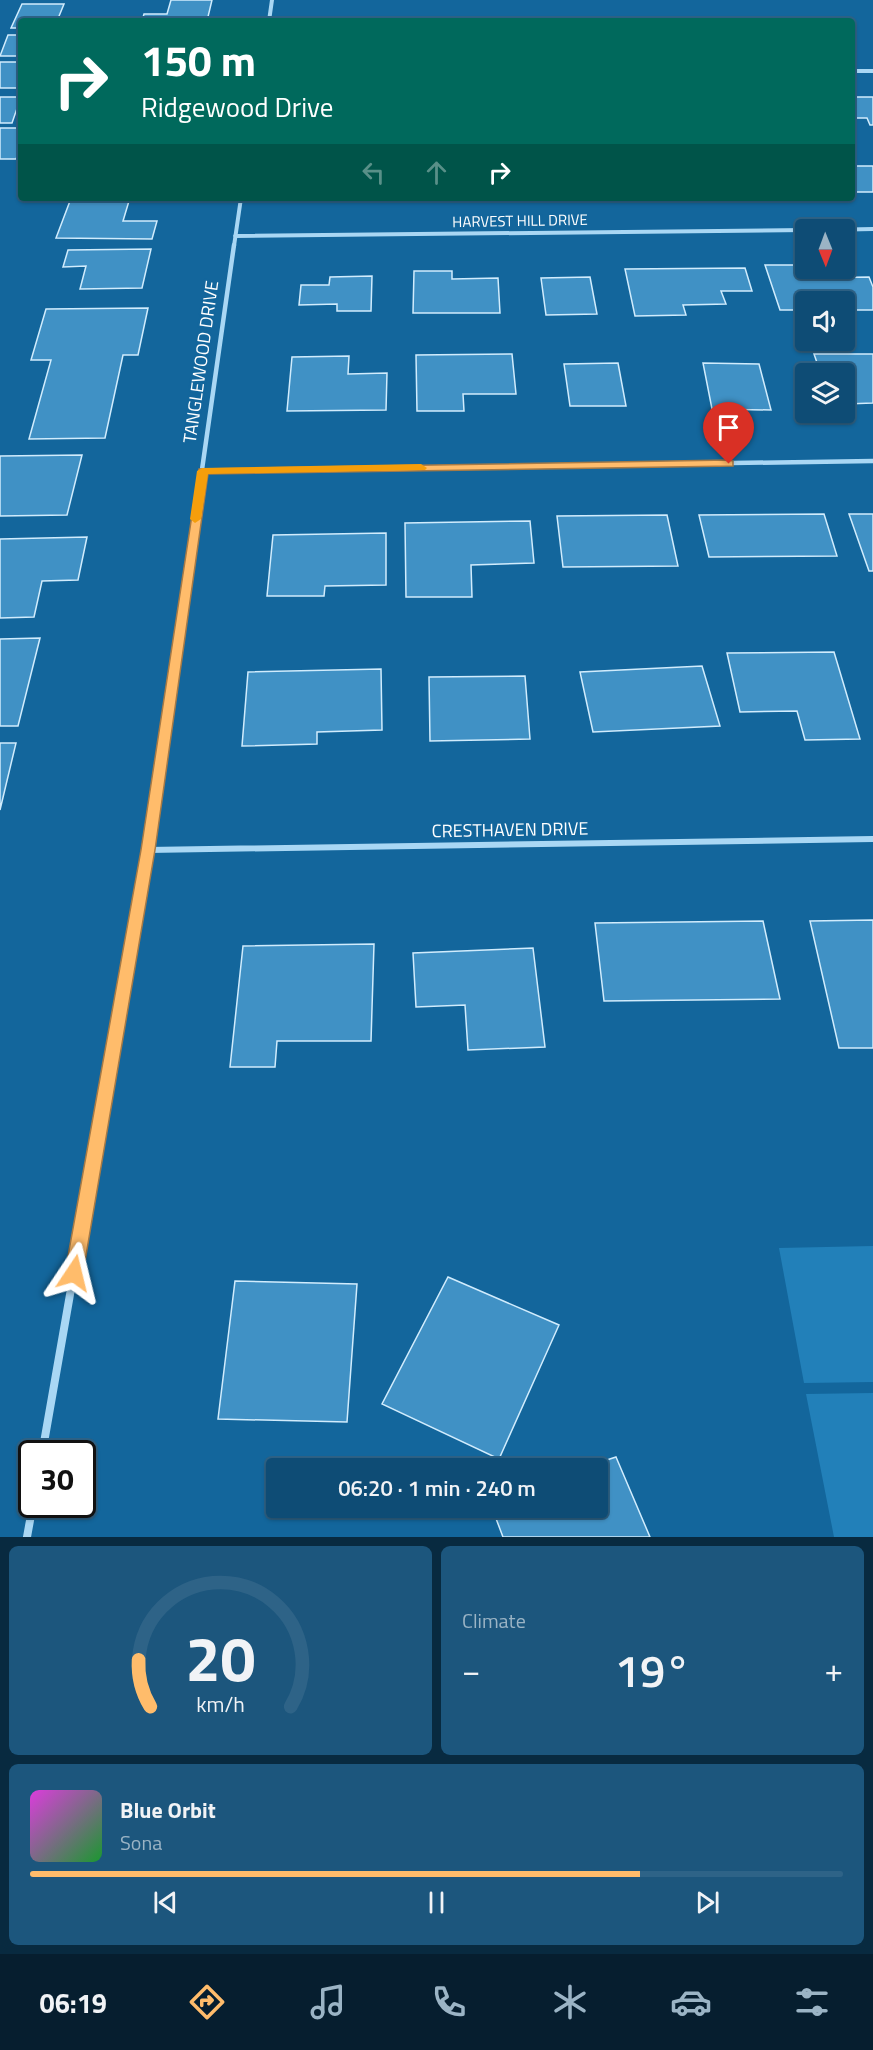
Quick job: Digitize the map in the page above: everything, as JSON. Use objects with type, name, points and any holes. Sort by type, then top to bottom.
[{"type":"street","points":[[269,18],[272,0]]},
{"type":"street","points":[[855,71],[873,71]]},
{"type":"street","name":"TANGLEWOOD DRIVE","points":[[44,1440],[148,850],[241,201]]},
{"type":"street","points":[[855,229],[873,229]]},
{"type":"street","name":"HARVEST HILL DRIVE","points":[[235,237],[795,230]]},
{"type":"street","points":[[202,471],[873,461]]},
{"type":"street","name":"CRESTHAVEN DRIVE","points":[[148,850],[873,839]]},
{"type":"street","points":[[27,1537],[30,1518]]},
{"type":"shaded area","points":[[873,1246],[873,1382],[804,1383],[779,1248]]},
{"type":"shaded area","points":[[873,1393],[873,1537],[834,1537],[806,1394]]},
{"type":"building","points":[[171,0],[212,0],[208,18],[143,18],[144,14],[167,14]]},
{"type":"building","points":[[22,4],[64,4],[58,18],[18,18],[18,28],[11,28]]},
{"type":"building","points":[[8,35],[18,35],[18,56],[0,56]]},
{"type":"building","points":[[0,62],[18,62],[18,88],[0,88]]},
{"type":"building","points":[[0,97],[18,97],[18,106],[12,123],[0,123]]},
{"type":"building","points":[[855,97],[873,97],[873,125],[870,125],[867,118],[855,118]]},
{"type":"building","points":[[0,128],[18,128],[16,159],[0,159]]},
{"type":"building","points":[[855,166],[873,166],[873,192],[855,192]]},
{"type":"building","points":[[70,201],[129,201],[123,221],[157,221],[152,239],[56,238]]},
{"type":"building","points":[[151,249],[142,288],[80,289],[86,266],[63,267],[68,250]]},
{"type":"building","points":[[765,265],[795,265],[795,279],[869,277],[873,287],[873,310],[855,310],[855,291],[795,291],[795,310],[780,310]]},
{"type":"building","points":[[745,268],[752,291],[721,291],[726,304],[683,305],[686,315],[635,316],[625,269]]},
{"type":"building","points":[[414,271],[452,271],[452,279],[498,278],[500,313],[413,313]]},
{"type":"building","points":[[372,276],[371,311],[337,311],[337,304],[299,305],[301,285],[329,285],[330,277]]},
{"type":"building","points":[[590,277],[597,314],[546,315],[541,278]]},
{"type":"building","points":[[148,308],[138,355],[123,355],[105,438],[29,439],[51,360],[31,360],[46,309]]},
{"type":"building","points":[[512,354],[516,394],[463,394],[464,411],[417,411],[416,355]]},
{"type":"building","points":[[814,354],[873,354],[873,403],[855,404],[855,363],[817,363]]},
{"type":"building","points":[[349,356],[348,374],[387,373],[386,410],[287,411],[292,357]]},
{"type":"building","points":[[618,363],[626,406],[570,406],[564,364]]},
{"type":"building","points":[[703,363],[759,364],[771,410],[712,409]]},
{"type":"building","points":[[82,455],[67,515],[0,516],[0,456]]},
{"type":"building","points":[[824,514],[837,556],[709,557],[699,515]]},
{"type":"building","points":[[849,514],[873,514],[873,571],[869,571]]},
{"type":"building","points":[[667,515],[678,566],[563,567],[557,516]]},
{"type":"building","points":[[530,521],[534,563],[471,565],[472,597],[406,597],[405,523]]},
{"type":"building","points":[[386,533],[386,585],[325,586],[324,596],[267,596],[273,535]]},
{"type":"building","points":[[87,537],[78,580],[42,581],[34,617],[0,618],[0,539]]},
{"type":"building","points":[[40,638],[18,726],[0,726],[0,639]]},
{"type":"building","points":[[834,652],[860,739],[805,740],[797,711],[740,712],[727,653]]},
{"type":"building","points":[[702,666],[720,726],[593,732],[580,672]]},
{"type":"building","points":[[381,669],[382,730],[317,732],[317,744],[242,746],[248,672]]},
{"type":"building","points":[[525,676],[530,739],[430,741],[429,677]]},
{"type":"building","points":[[0,743],[16,743],[0,810]]},
{"type":"building","points":[[873,920],[873,1048],[839,1048],[810,921]]},
{"type":"building","points":[[763,921],[780,999],[604,1001],[595,923]]},
{"type":"building","points":[[374,944],[371,1041],[277,1041],[275,1067],[230,1067],[243,946]]},
{"type":"building","points":[[533,948],[545,1047],[468,1050],[465,1005],[416,1007],[413,953]]},
{"type":"building","points":[[448,1277],[559,1325],[499,1458],[382,1404]]},
{"type":"building","points":[[235,1281],[357,1284],[347,1422],[218,1419]]},
{"type":"building","points":[[616,1457],[650,1537],[503,1537],[496,1518],[608,1518],[608,1460]]},
{"type":"slow traffic","points":[[195,519],[202,471],[421,468]]},
{"type":"route","points":[[74,1273],[148,850],[202,471],[729,464]]}]
